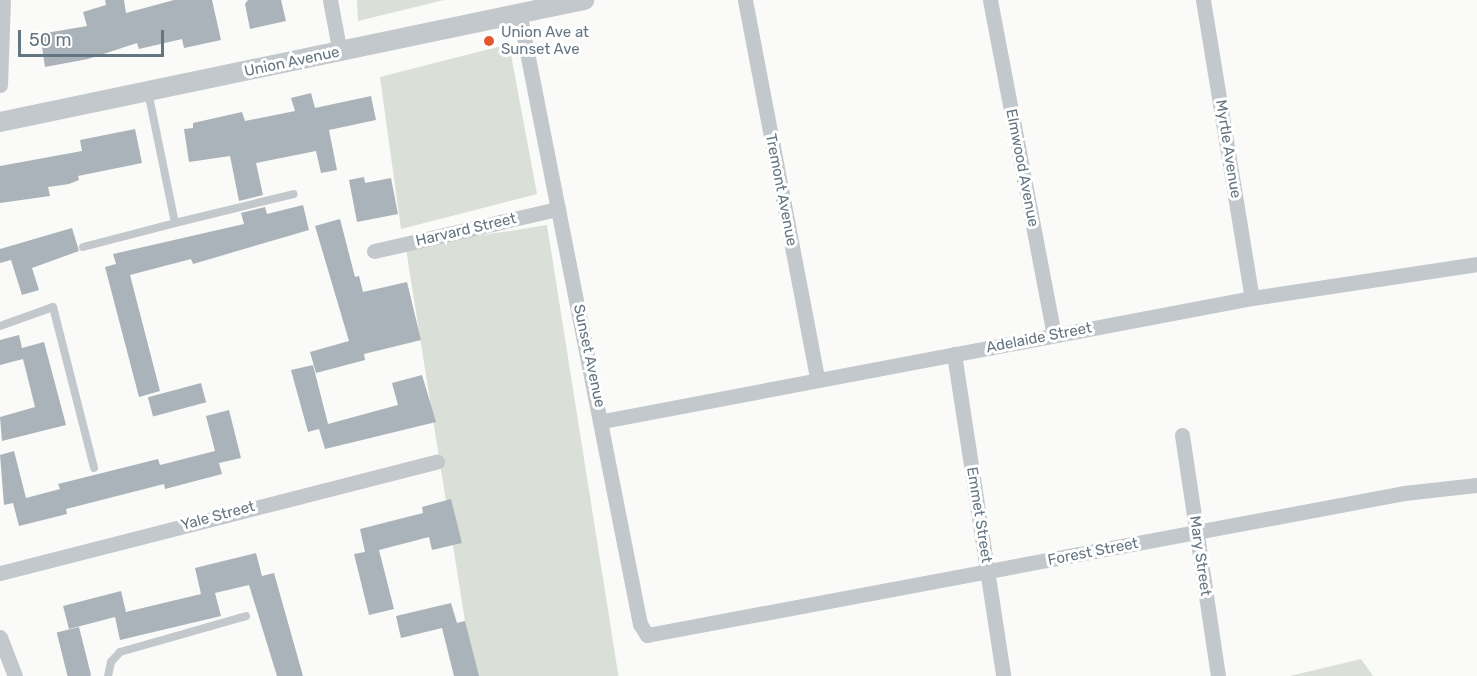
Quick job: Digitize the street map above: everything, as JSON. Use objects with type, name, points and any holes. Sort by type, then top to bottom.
[{"type":"street","points":[[0,85],[3,0]]},
{"type":"street","points":[[330,0],[340,53]]},
{"type":"street","name":"Union Avenue","points":[[0,122],[340,53],[519,12],[584,0]]},
{"type":"street","name":"Tremont Avenue","points":[[745,0],[817,379]]},
{"type":"street","name":"Elmwood Avenue","points":[[990,0],[1054,335]]},
{"type":"street","name":"Myrtle Avenue","points":[[1203,0],[1252,298]]},
{"type":"street","name":"Sunset Avenue","points":[[519,12],[603,421],[640,624],[647,635],[711,625]]},
{"type":"street","name":"Harvard Street","points":[[374,250],[558,209]]},
{"type":"street","name":"Adelaide Street","points":[[603,421],[1252,298],[1477,264]]},
{"type":"street","name":"Emmet Street","points":[[954,354],[1003,676]]},
{"type":"street","name":"Mary Street","points":[[1182,435],[1218,676]]},
{"type":"street","name":"Yale Street","points":[[0,573],[437,462]]},
{"type":"street","name":"Forest Street","points":[[711,625],[1404,493],[1477,485]]},
{"type":"street","points":[[0,637],[15,676]]},
{"type":"lane","points":[[148,92],[175,223]]},
{"type":"lane","points":[[83,248],[294,194]]},
{"type":"lane","points":[[0,326],[53,307],[94,468]]},
{"type":"lane","points":[[108,676],[111,662],[120,652],[246,616]]},
{"type":"shaded area","points":[[357,0],[444,0],[358,21]]},
{"type":"shaded area","points":[[509,44],[537,194],[401,229],[380,77]]},
{"type":"shaded area","points":[[547,225],[618,676],[474,676],[406,247]]},
{"type":"shaded area","points":[[1361,659],[1373,676],[1290,676]]},
{"type":"building","points":[[105,0],[124,0],[126,13],[174,0],[212,0],[221,40],[184,48],[182,39],[139,49],[137,43],[88,59],[45,67],[40,34],[87,26],[83,12],[106,5]]},
{"type":"building","points":[[248,0],[281,0],[286,21],[250,29],[245,4]]},
{"type":"building","points":[[311,93],[315,108],[371,96],[376,120],[329,130],[337,170],[321,173],[316,151],[256,163],[263,195],[239,201],[230,156],[189,162],[184,129],[193,128],[193,123],[242,112],[245,121],[295,111],[291,98]]},
{"type":"building","points":[[135,129],[142,163],[78,176],[79,180],[69,184],[48,187],[50,196],[0,203],[0,166],[82,151],[80,140]]},
{"type":"building","points":[[364,177],[365,183],[391,178],[398,214],[357,222],[349,180]]},
{"type":"building","points":[[303,205],[309,230],[193,264],[191,259],[130,275],[160,391],[139,397],[105,267],[116,264],[113,254],[244,224],[241,213],[265,207],[267,214]]},
{"type":"building","points":[[340,219],[355,277],[359,276],[363,292],[407,282],[421,340],[364,354],[365,360],[316,373],[310,352],[349,341],[315,226]]},
{"type":"building","points":[[72,228],[79,251],[32,268],[39,290],[22,295],[11,260],[0,263],[0,249]]},
{"type":"building","points":[[19,335],[22,348],[44,342],[66,425],[2,441],[0,417],[35,407],[23,359],[0,365],[0,340]]},
{"type":"building","points":[[313,365],[328,424],[398,405],[392,383],[422,375],[436,422],[325,449],[319,429],[308,432],[291,370]]},
{"type":"building","points":[[201,383],[206,402],[153,417],[148,397]]},
{"type":"building","points":[[229,410],[241,458],[219,463],[222,474],[165,489],[164,484],[66,509],[67,514],[19,526],[13,503],[4,505],[0,455],[14,451],[26,498],[60,489],[58,484],[158,459],[160,465],[215,451],[206,416]]},
{"type":"building","points":[[451,499],[462,543],[432,550],[429,537],[379,550],[394,609],[369,615],[354,554],[365,552],[360,529],[423,513],[422,507]]},
{"type":"building","points":[[256,553],[262,576],[274,573],[303,676],[277,676],[249,585],[215,593],[221,616],[120,640],[115,617],[69,629],[63,606],[121,591],[126,612],[201,594],[195,568]]},
{"type":"building","points":[[451,603],[457,623],[465,621],[479,676],[454,676],[442,628],[401,638],[396,616]]},
{"type":"building","points":[[79,627],[91,676],[68,676],[57,633]]},
{"type":"place","name":"Union Ave at Sunset Ave","points":[[489,41]]}]
